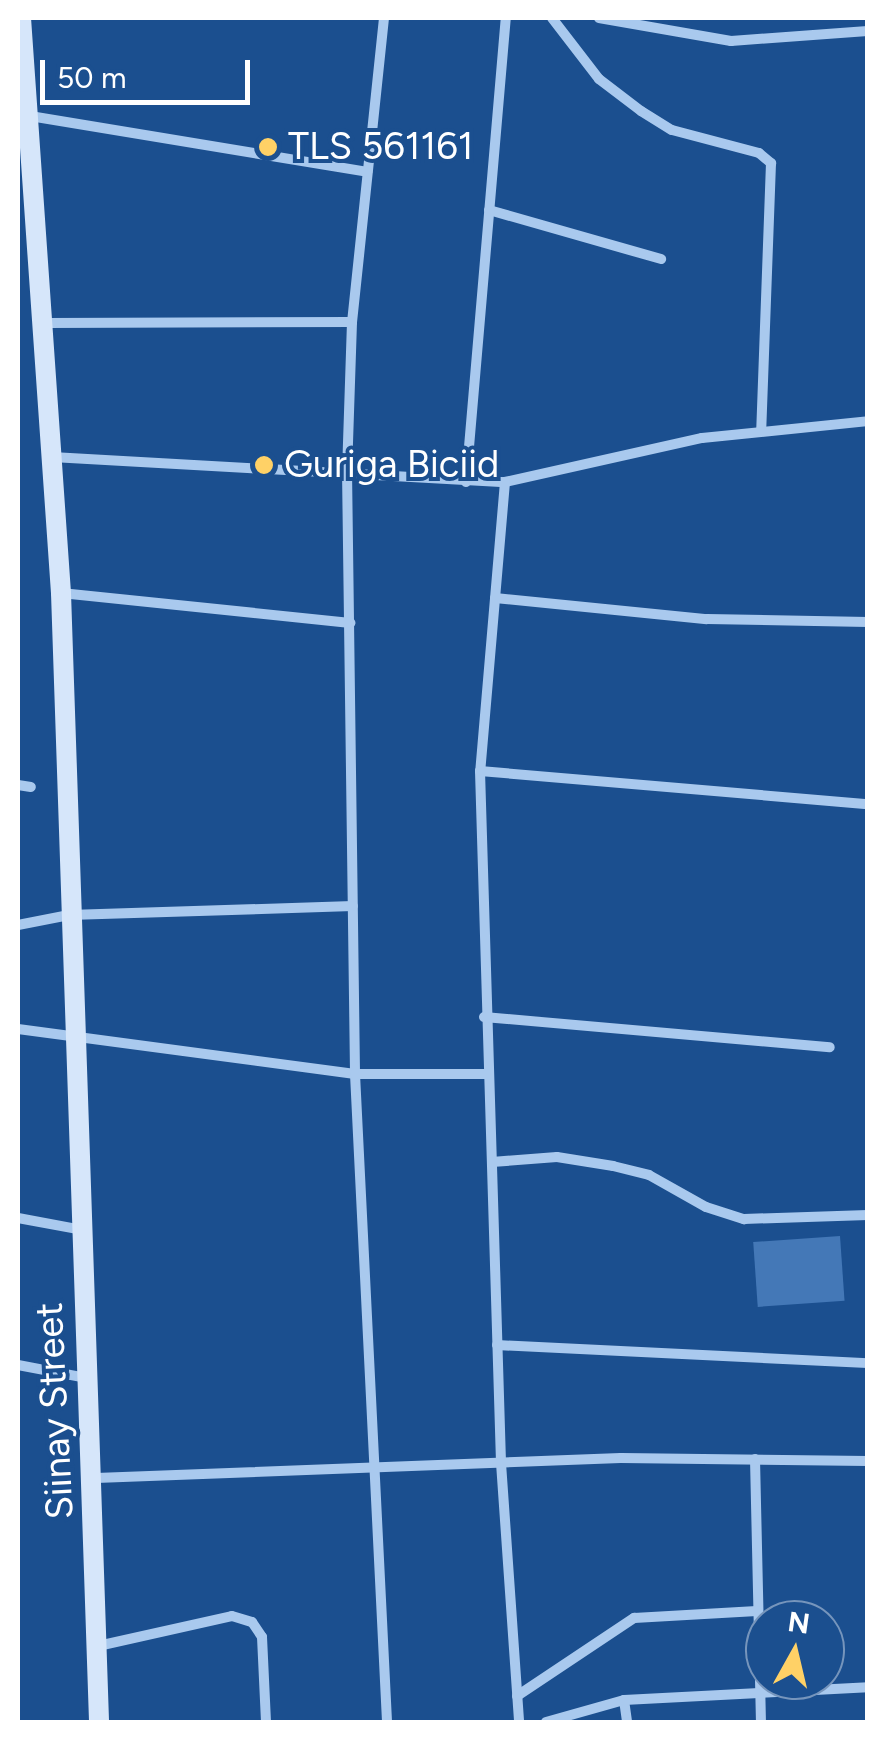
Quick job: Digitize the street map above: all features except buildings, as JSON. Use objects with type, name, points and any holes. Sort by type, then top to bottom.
[{"type":"street","name":"Siinay Street","points":[[21,18],[46,323],[50,456],[61,593],[86,1378],[96,1478],[100,1722]]},
{"type":"street","points":[[384,18],[352,322],[348,470],[355,1074],[371,1467],[387,1722]]},
{"type":"street","points":[[466,482],[506,18]]},
{"type":"street","points":[[552,18],[599,79],[642,112],[672,130],[759,153],[771,163],[761,430]]},
{"type":"street","points":[[599,18],[732,42],[868,32]]},
{"type":"street","points":[[30,116],[367,172]]},
{"type":"street","points":[[489,210],[661,259]]},
{"type":"street","points":[[46,323],[352,322]]},
{"type":"street","points":[[50,456],[348,470],[505,482],[761,430],[868,420]]},
{"type":"street","points":[[505,482],[480,771],[484,1017],[501,1462],[519,1722]]},
{"type":"street","points":[[61,593],[350,623]]},
{"type":"street","points":[[494,598],[707,620],[868,622]]},
{"type":"street","points":[[480,771],[868,804]]},
{"type":"street","points":[[18,785],[30,786]]},
{"type":"street","points":[[18,925],[69,915],[354,906]]},
{"type":"street","points":[[484,1017],[830,1047]]},
{"type":"street","points":[[18,1029],[355,1074],[486,1074]]},
{"type":"street","points":[[492,1162],[557,1157],[613,1166],[649,1175],[706,1207],[744,1218],[868,1215]]},
{"type":"street","points":[[18,1218],[82,1230]]},
{"type":"street","points":[[497,1345],[868,1363]]},
{"type":"street","points":[[18,1365],[86,1378]]},
{"type":"street","points":[[755,1460],[757,1600]]},
{"type":"street","points":[[96,1478],[501,1462],[868,1461]]},
{"type":"street","points":[[517,1696],[634,1618],[745,1612]]},
{"type":"street","points":[[98,1646],[232,1616],[252,1622],[262,1637],[266,1722]]},
{"type":"street","points":[[546,1722],[624,1700],[745,1692]]},
{"type":"street","points":[[624,1700],[626,1722]]},
{"type":"place","name":"TLS 561161","points":[[268,147]]},
{"type":"place","name":"Guriga Biciid","points":[[264,465]]}]
